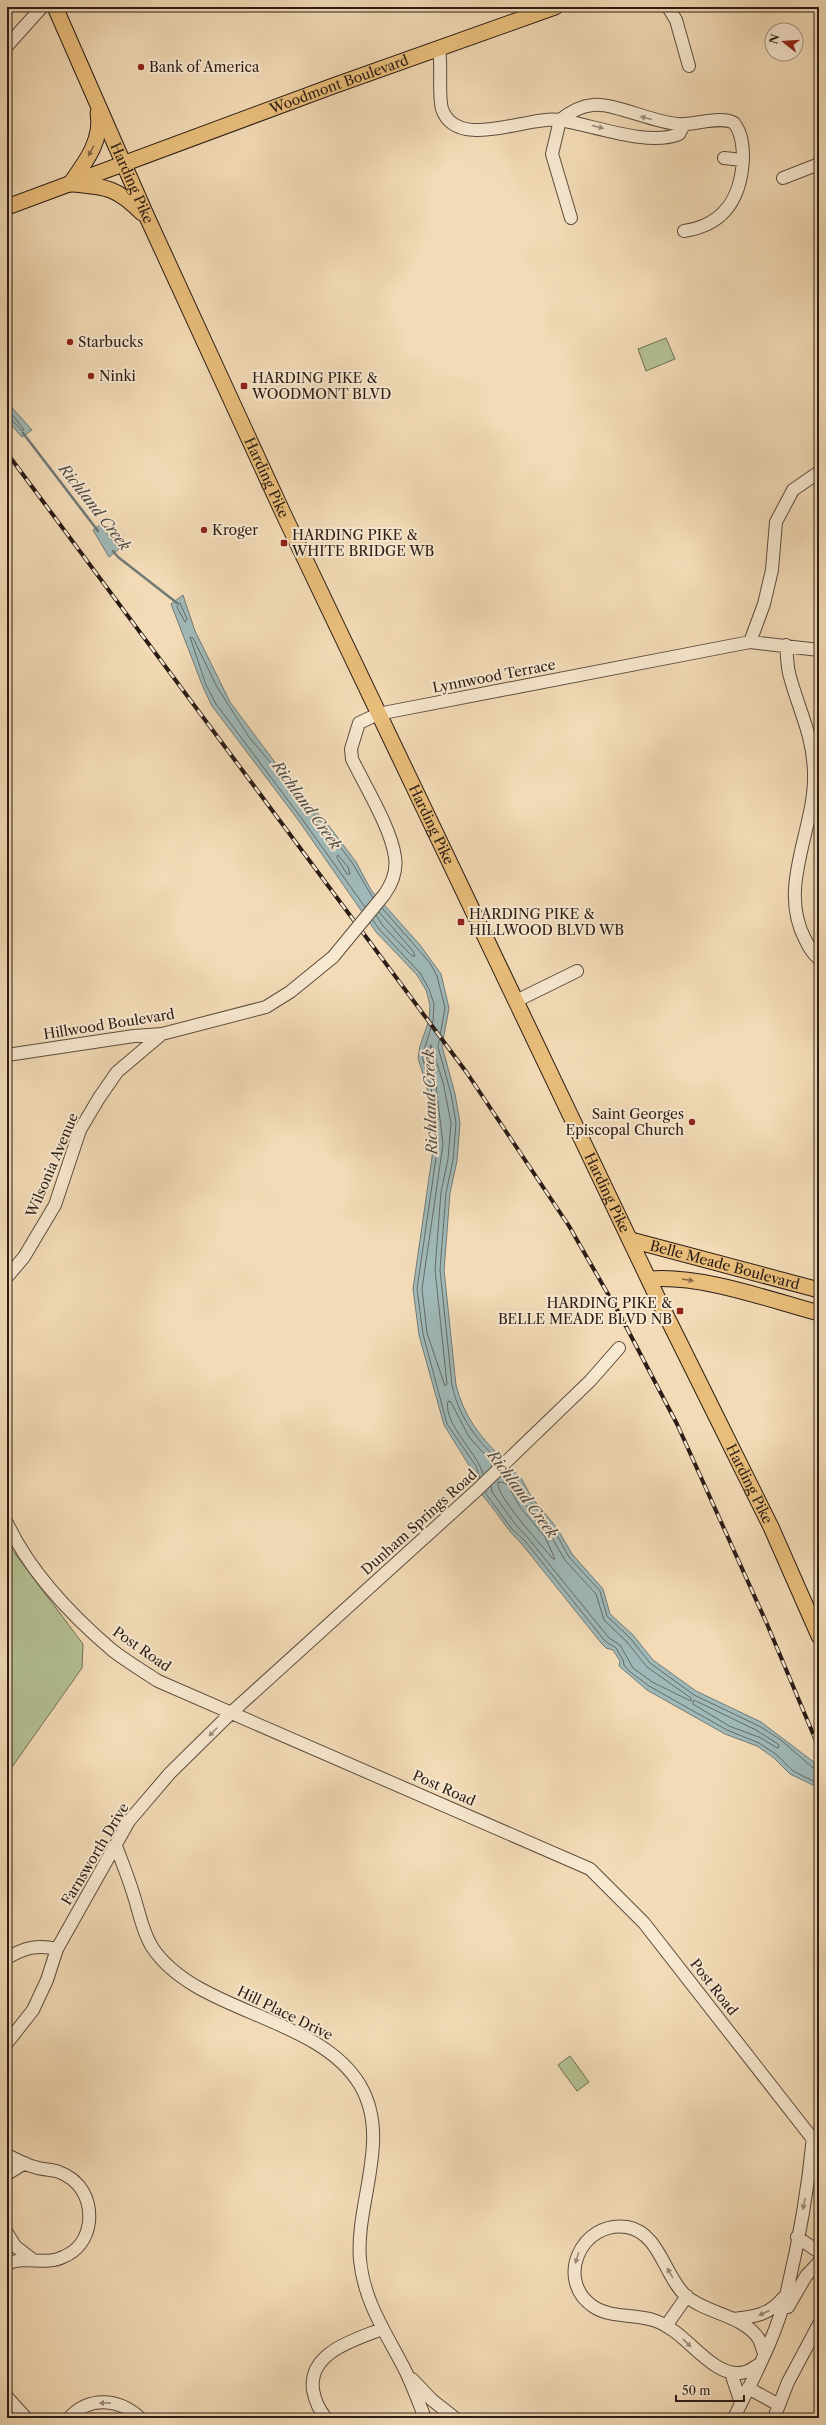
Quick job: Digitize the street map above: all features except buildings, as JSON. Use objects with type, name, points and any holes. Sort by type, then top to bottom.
[{"type":"main road","name":"Harding Pike","points":[[55,7],[147,217],[378,714],[771,1527],[819,1636]]},
{"type":"main road","name":"Woodmont Boulevard","points":[[7,207],[123,163],[555,7]]},
{"type":"main road","points":[[96,100],[99,118],[95,144],[70,184],[115,190],[123,195],[147,217]]},
{"type":"main road","name":"Belle Meade Boulevard","points":[[631,1240],[819,1290]]},
{"type":"main road","points":[[755,1296],[761,1275]]},
{"type":"main road","name":"Belle Meade Boulevard","points":[[650,1279],[670,1278],[685,1280],[755,1296],[819,1313]]},
{"type":"street","points":[[7,46],[42,7]]},
{"type":"street","points":[[668,7],[676,20],[689,66]]},
{"type":"street","points":[[439,48],[442,70],[442,107],[449,120],[458,127],[488,130],[545,119],[560,120],[653,137],[679,134],[684,124]]},
{"type":"street","points":[[572,218],[552,154],[560,120],[572,111],[598,105],[670,124],[722,120],[731,121],[740,133],[743,149],[740,185],[728,208],[704,225],[684,231]]},
{"type":"street","points":[[724,158],[743,160]]},
{"type":"street","points":[[783,178],[819,164]]},
{"type":"street","points":[[750,642],[764,604],[772,570],[776,522],[793,490],[819,472]]},
{"type":"street","name":"Lynnwood Terrace","points":[[384,894],[394,874],[394,852],[390,840],[352,759],[351,749],[359,723],[378,714],[750,642],[819,650]]},
{"type":"street","points":[[786,645],[789,672],[813,744],[814,774],[812,806],[794,887],[795,913],[810,948],[819,959]]},
{"type":"street","name":"Hillwood Boulevard","points":[[7,1055],[134,1036],[162,1034],[266,1007],[290,992],[333,957],[384,894]]},
{"type":"street","points":[[516,1001],[577,971]]},
{"type":"street","name":"Wilsonia Avenue","points":[[7,1277],[24,1257],[55,1204],[80,1130],[99,1098],[117,1072],[162,1034]]},
{"type":"street","name":"Dunham Springs Road","points":[[232,1712],[477,1490],[590,1381],[620,1348]]},
{"type":"street","name":"Post Road","points":[[7,1522],[16,1542],[66,1607],[113,1651],[158,1681],[590,1869],[644,1923],[816,2142]]},
{"type":"street","name":"Farnsworth Drive","points":[[7,2044],[33,2010],[47,1980],[57,1949],[129,1821],[171,1772],[232,1712]]},
{"type":"street","name":"Hill Place Drive","points":[[116,1846],[152,1947],[173,1970],[194,1984],[260,2018],[300,2034],[332,2053],[360,2085],[372,2116],[373,2150],[364,2207],[360,2261],[370,2299],[382,2329],[405,2371],[425,2418]]},
{"type":"street","points":[[7,1958],[23,1949],[36,1946],[57,1949]]},
{"type":"street","points":[[734,2418],[774,2330],[787,2292],[797,2237],[814,2181],[816,2142]]},
{"type":"street","points":[[7,2155],[34,2167],[58,2172],[74,2181],[86,2196],[90,2212],[88,2230],[78,2247],[70,2254],[54,2260],[27,2259],[7,2264]]},
{"type":"street","points":[[7,2174],[25,2163]]},
{"type":"street","points":[[758,2365],[745,2372],[731,2373],[709,2361],[666,2326],[654,2320],[601,2311],[588,2302],[578,2287],[575,2277],[575,2267],[581,2247],[595,2233],[602,2229],[619,2227],[632,2229],[649,2240],[678,2287],[687,2296],[733,2320],[759,2339],[764,2353]]},
{"type":"street","points":[[7,2233],[16,2246],[33,2260]]},
{"type":"street","points":[[797,2237],[819,2252]]},
{"type":"street","points":[[774,2330],[806,2276],[819,2262]]},
{"type":"street","points":[[733,2320],[756,2317],[773,2309],[787,2292]]},
{"type":"street","points":[[666,2326],[687,2296]]},
{"type":"street","points":[[774,2418],[788,2382],[819,2324]]},
{"type":"street","points":[[326,2418],[318,2409],[313,2387],[314,2373],[321,2362],[336,2348],[382,2329]]},
{"type":"street","name":"Hill Place Drive","points":[[405,2371],[423,2391],[455,2418]]},
{"type":"street","points":[[731,2373],[741,2403]]},
{"type":"street","points":[[748,2388],[779,2405]]},
{"type":"street","points":[[7,2397],[26,2418]]},
{"type":"street","points":[[69,2418],[83,2406],[106,2402],[121,2406],[140,2418]]},
{"type":"green space","points":[[666,338],[675,359],[646,371],[638,349]]},
{"type":"green space","points":[[7,1543],[83,1644],[82,1668],[7,1774]]},
{"type":"green space","points":[[570,2056],[589,2082],[577,2091],[558,2065]]},
{"type":"water","points":[[7,402],[32,430],[22,437],[7,420]]},
{"type":"water","points":[[102,523],[106,532],[119,549],[109,557],[93,530]]},
{"type":"water","points":[[183,595],[195,631],[230,702],[280,769],[332,830],[356,862],[371,890],[420,945],[441,974],[449,1008],[442,1046],[455,1094],[460,1123],[457,1161],[450,1193],[444,1270],[456,1385],[467,1415],[485,1441],[500,1456],[500,1463],[504,1467],[510,1467],[521,1478],[532,1498],[557,1528],[572,1554],[603,1589],[610,1614],[633,1635],[653,1660],[696,1691],[761,1722],[819,1766],[819,1788],[790,1774],[774,1758],[757,1746],[725,1734],[647,1690],[619,1666],[620,1661],[613,1650],[606,1648],[602,1644],[482,1495],[483,1488],[444,1425],[419,1335],[413,1289],[434,1143],[427,1087],[418,1058],[420,1046],[429,1020],[430,1005],[426,990],[417,975],[376,932],[299,821],[212,706],[203,687],[171,604]]},
{"type":"waterway","name":"Richland Creek","points":[[23,433],[98,531]]},
{"type":"waterway","name":"Richland Creek","points":[[113,551],[118,557],[177,603]]},
{"type":"railway","points":[[7,453],[467,1073],[569,1226],[620,1315],[677,1424],[767,1624],[819,1748]]},
{"type":"place","name":"Bank of America","points":[[141,67]]},
{"type":"place","name":"Starbucks","points":[[70,342]]},
{"type":"place","name":"Ninki","points":[[91,376]]},
{"type":"place","name":"HARDING PIKE & WOODMONT BLVD","points":[[244,386]]},
{"type":"place","name":"Kroger","points":[[204,530]]},
{"type":"place","name":"HARDING PIKE & WHITE BRIDGE WB","points":[[284,543]]},
{"type":"place","name":"HARDING PIKE & HILLWOOD BLVD WB","points":[[461,922]]},
{"type":"place","name":"Saint Georges Episcopal Church","points":[[692,1122]]},
{"type":"place","name":"HARDING PIKE & BELLE MEADE BLVD NB","points":[[680,1311]]}]
